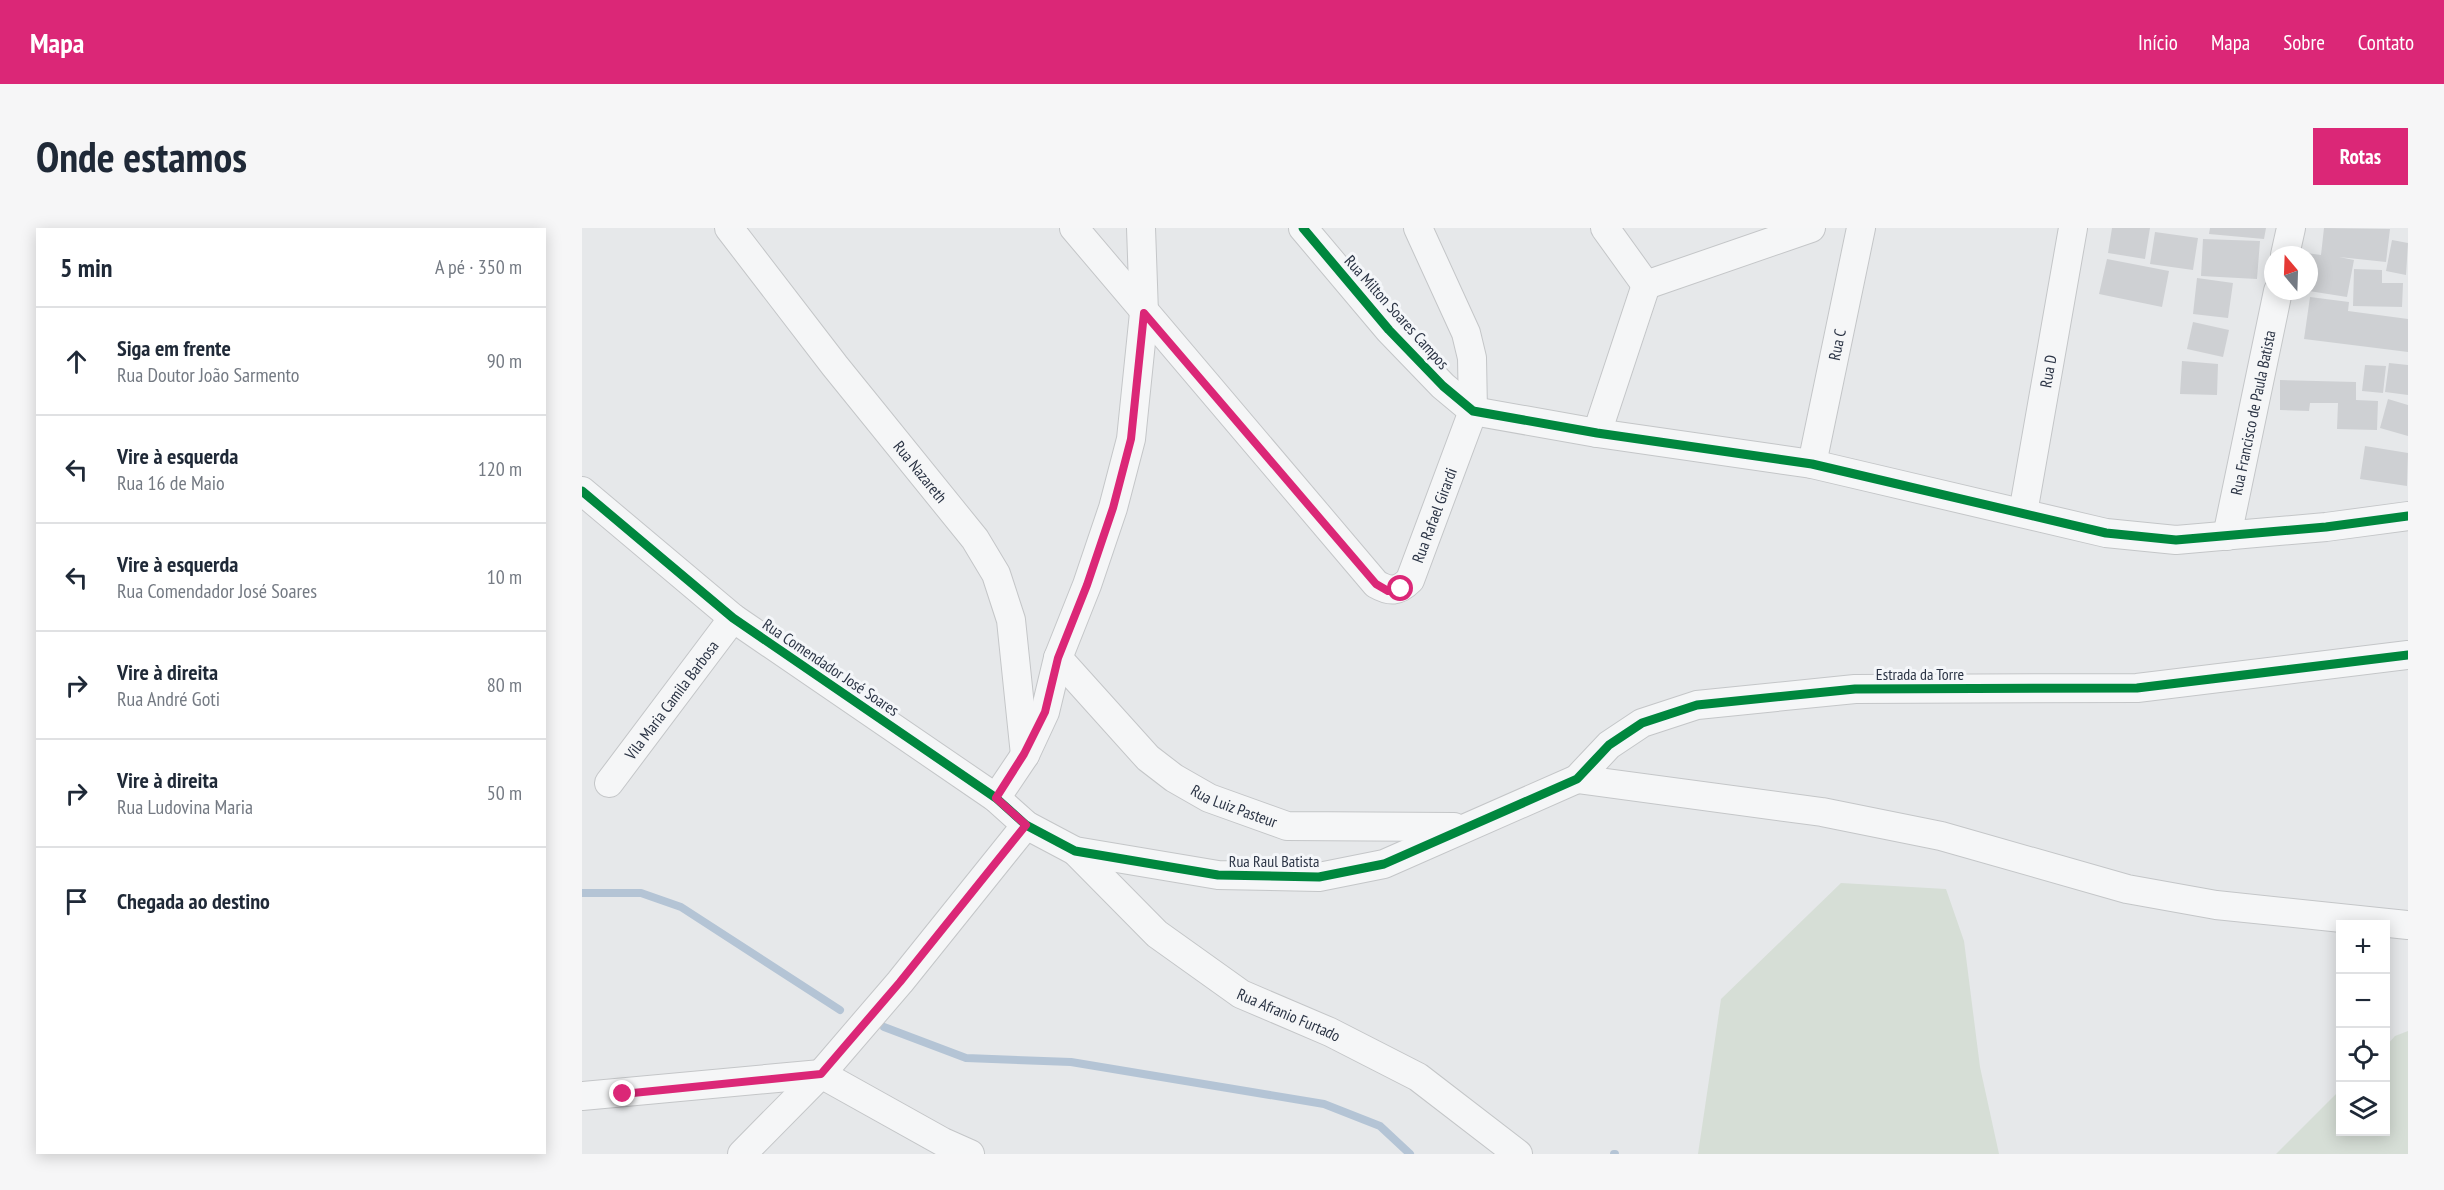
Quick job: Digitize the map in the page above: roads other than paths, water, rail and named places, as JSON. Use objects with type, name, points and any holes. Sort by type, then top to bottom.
[{"type":"street","name":"Rua Nazareth","points":[[729,228],[835,366],[975,539],[996,574],[1011,620],[1024,754]]},
{"type":"street","points":[[1074,228],[1144,313]]},
{"type":"street","points":[[996,798],[1024,754],[1045,712],[1058,658],[1110,519],[1131,439],[1144,313],[1141,228]]},
{"type":"street","name":"Rua Milton Soares Campos","points":[[1303,228],[1389,330],[1443,386],[1473,411]]},
{"type":"street","points":[[1418,228],[1466,333],[1472,358],[1473,411],[1597,433],[1812,464],[2106,533],[2176,540],[2408,516]]},
{"type":"street","points":[[1605,228],[1646,285]]},
{"type":"street","points":[[1646,285],[1810,228]]},
{"type":"street","name":"Rua C","points":[[1812,464],[1862,228]]},
{"type":"street","name":"Rua D","points":[[2023,513],[2073,228]]},
{"type":"street","points":[[2287,246],[2291,228]]},
{"type":"street","points":[[1597,433],[1646,285]]},
{"type":"street","name":"Rua Francisco de Paula Batista","points":[[2227,536],[2276,300]]},
{"type":"street","name":"Rua Rafael Girardi","points":[[1144,313],[1376,584],[1388,591],[1401,589],[1410,580],[1451,478],[1473,411]]},
{"type":"street","name":"Rua Comendador José Soares","points":[[582,491],[732,618],[996,798],[1026,825],[1075,851]]},
{"type":"street","name":"Vila Maria Camila Barbosa","points":[[609,783],[732,618]]},
{"type":"street","name":"Estrada da Torre","points":[[1465,827],[1577,779],[1609,744],[1642,723],[1697,705],[1855,689],[2136,688],[2408,655]]},
{"type":"street","name":"Rua Luiz Pasteur","points":[[1058,658],[1148,758],[1174,778],[1209,798],[1287,826],[1465,827]]},
{"type":"street","points":[[1577,779],[1822,812],[1941,836],[2127,889],[2205,903],[2408,924]]},
{"type":"street","points":[[742,1154],[821,1074],[900,982],[1026,825]]},
{"type":"street","name":"Rua Raul Batista","points":[[1075,851],[1218,875],[1319,877],[1384,864],[1465,827]]},
{"type":"street","name":"Rua Afranio Furtado","points":[[1075,851],[1157,934],[1241,994],[1330,1032],[1418,1077],[1518,1154]]},
{"type":"street","points":[[582,1096],[821,1074],[924,1132],[970,1154]]},
{"type":"waterway","points":[[582,893],[641,893],[681,907],[840,1010]]},
{"type":"waterway","points":[[884,1027],[966,1058],[1071,1062],[1324,1104],[1380,1126],[1410,1154]]}]
